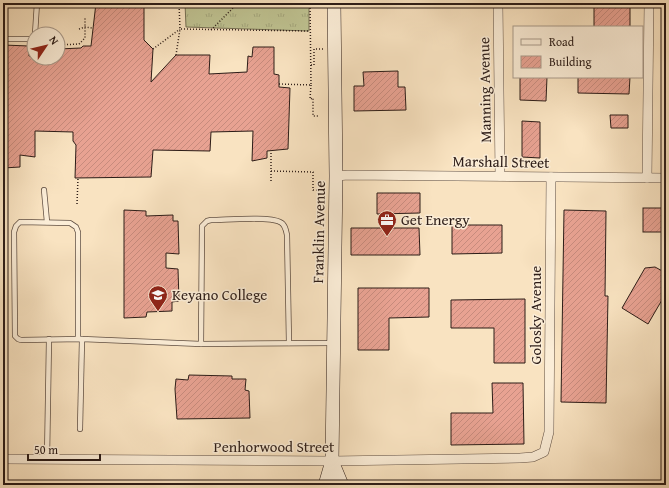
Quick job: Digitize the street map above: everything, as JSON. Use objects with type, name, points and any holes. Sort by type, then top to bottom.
[{"type":"main road","name":"Franklin Avenue","points":[[325,485],[332,461],[336,190],[334,3]]},
{"type":"main road","name":"Franklin Avenue","points":[[332,461],[342,485]]},
{"type":"street","name":"Manning Avenue","points":[[498,3],[500,176]]},
{"type":"street","points":[[647,178],[649,3]]},
{"type":"street","name":"Marshall Street","points":[[336,176],[666,178]]},
{"type":"street","name":"Golosky Avenue","points":[[544,452],[549,432],[551,177]]},
{"type":"street","name":"Penhorwood Street","points":[[3,459],[332,461],[520,458],[533,457],[544,452]]},
{"type":"lane","points":[[36,26],[37,3]]},
{"type":"lane","points":[[3,39],[26,39]]},
{"type":"lane","points":[[44,190],[47,222]]},
{"type":"lane","points":[[202,344],[202,226],[207,221],[211,220],[270,219],[284,225],[287,235],[289,344]]},
{"type":"lane","points":[[80,429],[80,339],[78,232],[76,227],[70,222],[20,222],[16,226],[14,232],[15,336],[18,339],[80,339],[202,344],[333,343]]},
{"type":"lane","points":[[47,459],[49,339]]},
{"type":"path","points":[[176,55],[180,29],[179,3]]},
{"type":"path","points":[[211,30],[238,3]]},
{"type":"path","points":[[310,3],[310,99],[313,98],[313,116],[318,116]]},
{"type":"path","points":[[66,45],[79,44],[85,38],[85,17]]},
{"type":"path","points":[[79,29],[85,27],[92,28]]},
{"type":"path","points":[[153,49],[180,29],[309,31]]},
{"type":"path","points":[[279,84],[311,84]]},
{"type":"path","points":[[271,151],[271,181]]},
{"type":"path","points":[[271,171],[313,172],[313,190],[336,190]]},
{"type":"path","points":[[78,178],[78,204]]},
{"type":"green space","points":[[185,3],[309,3],[309,31],[186,27]]},
{"type":"building","points":[[96,3],[144,3],[144,40],[153,49],[151,82],[176,55],[210,55],[209,74],[247,72],[248,56],[252,57],[253,47],[274,47],[274,74],[279,75],[279,87],[290,88],[288,149],[267,151],[267,158],[252,161],[253,131],[211,132],[210,151],[153,150],[151,177],[75,178],[76,145],[73,141],[73,132],[35,131],[35,157],[20,155],[20,167],[3,168],[3,45],[26,46],[26,66],[66,66],[66,49],[91,46]]},
{"type":"building","points":[[594,3],[630,3],[630,26],[594,26]]},
{"type":"building","points":[[398,71],[398,87],[405,87],[406,110],[354,111],[354,86],[364,86],[363,72]]},
{"type":"building","points":[[520,78],[547,78],[546,101],[520,100]]},
{"type":"building","points":[[578,78],[630,78],[629,94],[578,93]]},
{"type":"building","points":[[610,115],[628,115],[628,128],[611,128]]},
{"type":"building","points":[[522,121],[540,122],[540,158],[522,157]]},
{"type":"building","points":[[377,193],[420,193],[420,213],[377,214]]},
{"type":"building","points":[[643,208],[666,208],[666,232],[643,232]]},
{"type":"building","points":[[124,210],[146,211],[146,216],[173,215],[173,221],[178,221],[179,254],[166,253],[166,268],[178,269],[179,301],[172,302],[172,311],[147,312],[146,317],[124,318]]},
{"type":"building","points":[[564,210],[606,211],[605,296],[608,296],[606,403],[561,402]]},
{"type":"building","points":[[452,225],[502,225],[502,253],[452,254]]},
{"type":"building","points":[[351,228],[419,228],[420,255],[351,255]]},
{"type":"building","points":[[655,267],[666,273],[666,293],[648,324],[622,308],[645,268]]},
{"type":"building","points":[[358,288],[429,288],[429,317],[389,318],[389,350],[358,350]]},
{"type":"building","points":[[525,299],[525,363],[494,363],[494,328],[451,328],[451,300]]},
{"type":"building","points":[[189,375],[232,376],[232,379],[246,379],[245,390],[249,391],[250,418],[177,419],[175,389],[176,379],[188,380]]},
{"type":"building","points":[[492,383],[523,383],[524,444],[451,445],[451,413],[493,413]]},
{"type":"place","name":"Get Energy","points":[[387,237]]},
{"type":"place","name":"Keyano College","points":[[158,312]]}]
